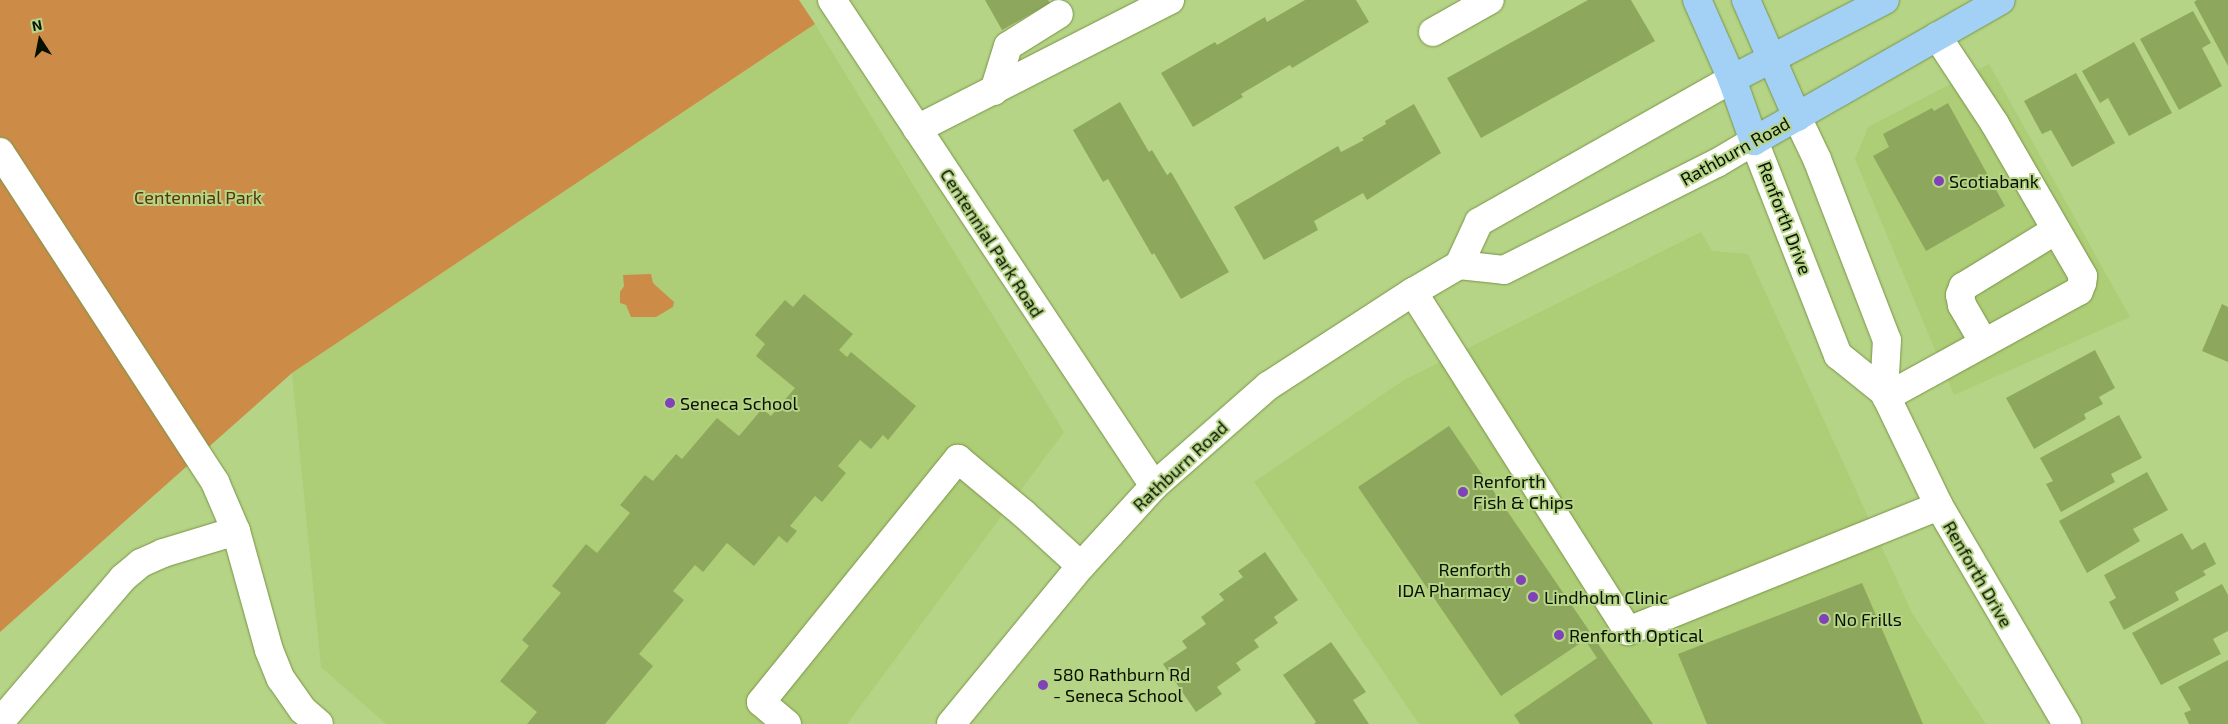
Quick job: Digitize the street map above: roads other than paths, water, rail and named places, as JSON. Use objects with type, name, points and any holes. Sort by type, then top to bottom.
[{"type":"main road","name":"Renforth Drive","points":[[1697,0],[1732,79],[1754,141]]},
{"type":"main road","name":"Renforth Drive","points":[[1746,0],[1797,117]]},
{"type":"main road","points":[[1732,79],[1885,0]]},
{"type":"main road","name":"Rathburn Road","points":[[1754,141],[2001,0]]},
{"type":"street","name":"Centennial Park Road","points":[[832,0],[1154,486]]},
{"type":"street","points":[[917,129],[1170,0]]},
{"type":"street","points":[[1433,32],[1490,0]]},
{"type":"street","points":[[994,91],[1008,46],[1059,14]]},
{"type":"street","points":[[1885,395],[1984,343],[2078,290],[2082,276],[1995,124],[1937,36]]},
{"type":"street","points":[[1460,266],[1480,222],[1732,79]]},
{"type":"street","name":"Renforth Drive","points":[[1797,117],[1817,159],[1887,340],[1885,395]]},
{"type":"street","name":"Renforth Drive","points":[[1754,141],[1838,355],[1885,395],[1939,506],[1985,588],[2067,724]]},
{"type":"street","name":"Rathburn Road","points":[[951,724],[1081,566],[1154,486],[1268,386],[1413,292],[1460,266],[1504,270],[1717,163],[1754,141]]},
{"type":"street","points":[[0,152],[215,482],[236,531],[269,650],[281,679],[303,710],[319,724]]},
{"type":"street","points":[[1984,343],[1962,305],[1960,295],[1963,287],[2056,230]]},
{"type":"street","points":[[1413,292],[1628,632],[1939,506]]},
{"type":"street","points":[[787,724],[760,702],[958,459],[1024,514],[1081,566]]},
{"type":"street","points":[[0,722],[122,578],[141,563],[163,553],[236,531]]},
{"type":"place","name":"Scotiabank","points":[[1939,181]]},
{"type":"place","name":"Seneca School","points":[[670,403]]},
{"type":"place","name":"Renforth Fish & Chips","points":[[1463,492]]},
{"type":"place","name":"Renforth IDA Pharmacy","points":[[1521,580]]},
{"type":"place","name":"Lindholm Clinic","points":[[1533,597]]},
{"type":"place","name":"No Frills","points":[[1824,619]]},
{"type":"place","name":"Renforth Optical","points":[[1559,635]]},
{"type":"place","name":"580 Rathburn Rd - Seneca School","points":[[1043,685]]},
{"type":"park label","name":"Centennial Park","points":[[198,197]]}]
